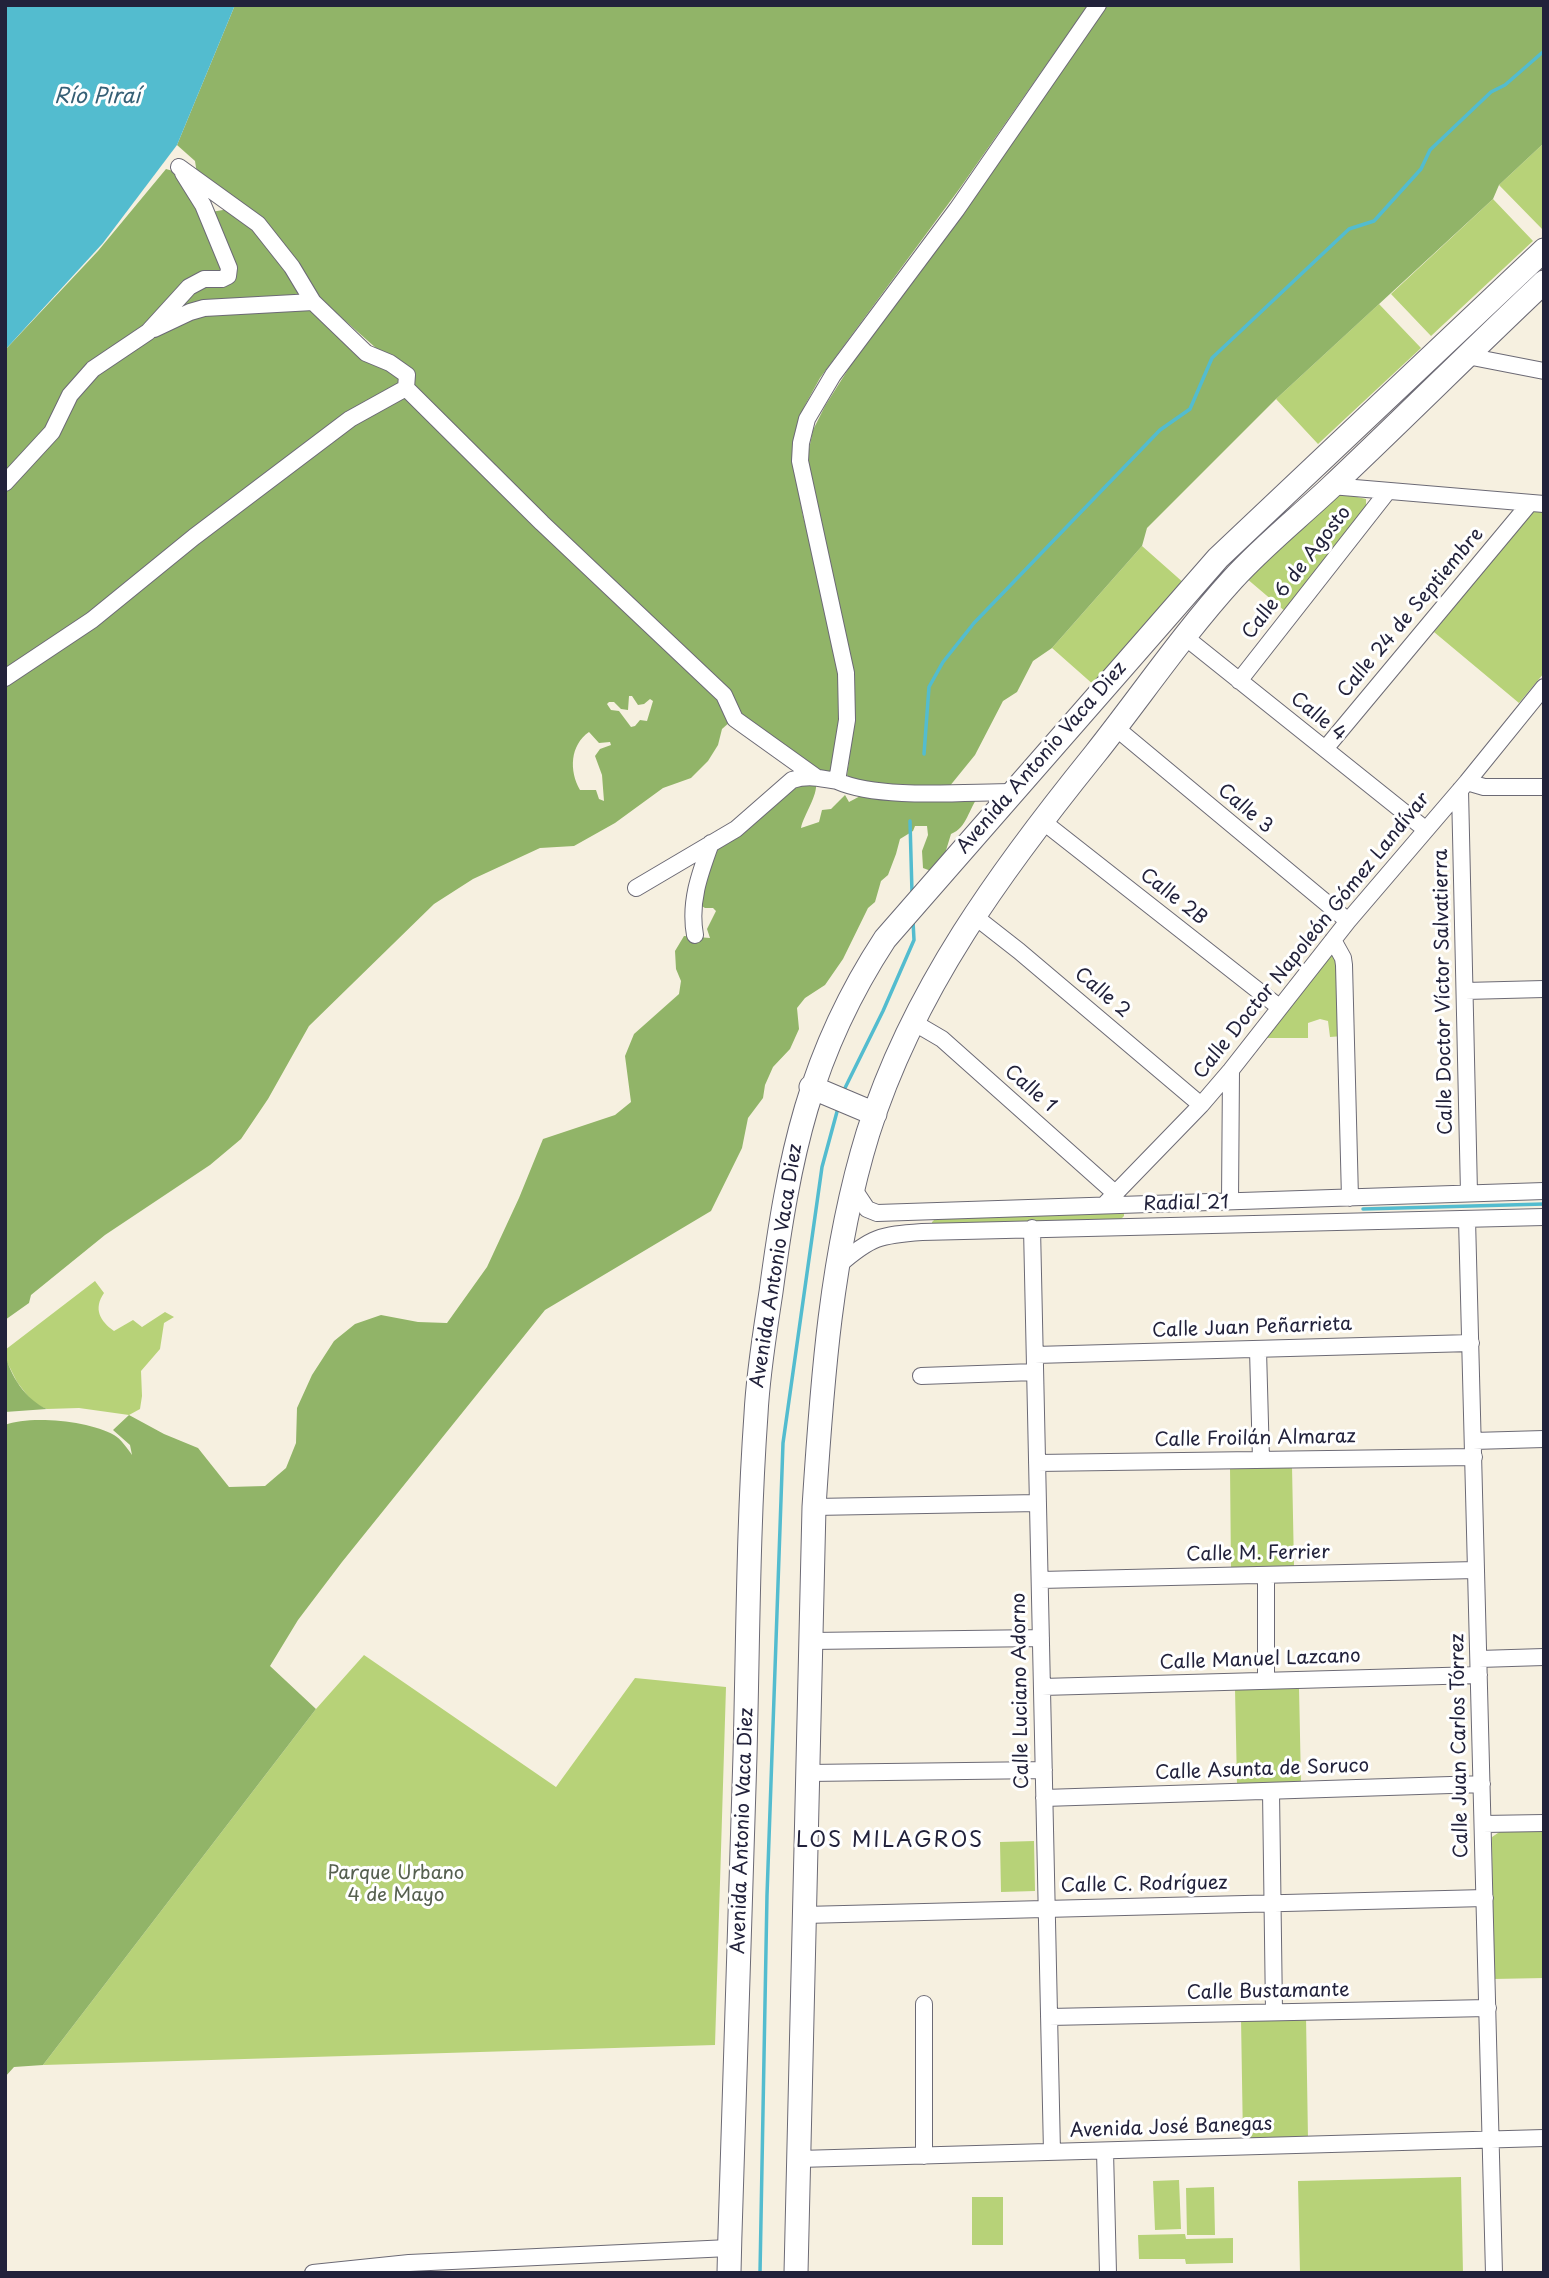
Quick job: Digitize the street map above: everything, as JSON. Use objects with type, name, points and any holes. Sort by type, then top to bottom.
[{"type":"highway","name":"Avenida Antonio Vaca Diez","points":[[729,2273],[751,1500],[756,1410],[780,1225],[793,1153],[832,1034],[853,991],[885,939],[1218,558],[1544,250]]},
{"type":"highway","name":"Avenida Antonio Vaca Diez","points":[[796,2273],[814,1507],[822,1387],[839,1265],[867,1110],[973,915],[1041,820],[1233,578],[1544,282]]},
{"type":"highway","points":[[816,1089],[867,1110]]},
{"type":"street","points":[[837,781],[847,720],[846,673],[800,461],[807,419],[833,375],[957,209],[1098,5]]},
{"type":"street","points":[[148,332],[189,287],[204,279],[222,279],[228,276],[229,268],[203,205],[179,167],[258,224],[286,260],[313,302],[366,353],[390,363],[407,375],[407,388],[542,523],[724,695],[735,719],[817,777]]},
{"type":"street","points":[[5,483],[52,432],[70,395],[93,369],[148,332],[190,312],[204,309],[313,302]]},
{"type":"street","points":[[1467,356],[1544,372]]},
{"type":"street","points":[[5,678],[92,620],[194,537],[339,427],[383,399],[407,388]]},
{"type":"street","points":[[1331,486],[1537,504]]},
{"type":"street","name":"Calle 6 de Agosto","points":[[1239,681],[1388,491]]},
{"type":"street","name":"Calle 24 de Septiembre","points":[[1325,749],[1537,504]]},
{"type":"street","name":"Calle 4","points":[[1185,637],[1425,829]]},
{"type":"street","name":"Calle Doctor Napoleón Gómez Landívar","points":[[1110,1199],[1231,1070],[1348,922],[1544,687]]},
{"type":"street","name":"Calle 3","points":[[1116,728],[1348,922]]},
{"type":"street","points":[[636,888],[736,828],[792,780],[803,777],[817,777],[871,790],[1013,792]]},
{"type":"street","points":[[1463,786],[1544,787]]},
{"type":"street","name":"Calle Doctor Víctor Salvatierra","points":[[1463,786],[1469,1193]]},
{"type":"street","name":"Calle 2B","points":[[1041,820],[1279,1007]]},
{"type":"street","points":[[695,935],[694,897],[711,843]]},
{"type":"street","name":"Calle 2","points":[[973,915],[1201,1105]]},
{"type":"street","points":[[1334,940],[1344,965],[1350,1198]]},
{"type":"street","points":[[1465,991],[1544,989]]},
{"type":"street","name":"Calle 1","points":[[913,1022],[942,1040],[1110,1199]]},
{"type":"street","points":[[1230,1201],[1231,1070]]},
{"type":"street","name":"Radial 21","points":[[853,1188],[867,1209],[877,1213],[922,1213],[1110,1199],[1230,1201],[1350,1198],[1468,1219],[1544,1217]]},
{"type":"street","name":"Radial 21","points":[[839,1265],[866,1242],[885,1235],[1412,1209],[1469,1193],[1544,1191]]},
{"type":"street","points":[[922,1213],[922,1232]]},
{"type":"street","name":"Calle Juan Carlos Tórrez","points":[[1468,1219],[1494,2273]]},
{"type":"street","name":"Calle Luciano Adorno","points":[[1032,1228],[1052,2152]]},
{"type":"street","name":"Calle Juan Peñarrieta","points":[[1035,1355],[1471,1343]]},
{"type":"street","points":[[1258,1350],[1261,1460]]},
{"type":"street","points":[[921,1376],[1035,1372]]},
{"type":"street","name":"Calle Froilán Almaraz","points":[[1037,1463],[1261,1460],[1473,1449],[1544,1439]]},
{"type":"street","points":[[814,1507],[1038,1503]]},
{"type":"street","name":"Calle M. Ferrier","points":[[1040,1580],[1476,1570]]},
{"type":"street","points":[[1266,1575],[1266,1681]]},
{"type":"street","points":[[811,1641],[1041,1638]]},
{"type":"street","name":"Calle Manuel Lazcano","points":[[1042,1687],[1266,1681],[1479,1667],[1544,1657]]},
{"type":"street","points":[[808,1773],[1044,1770]]},
{"type":"street","name":"Calle Asunta de Soruco","points":[[1044,1798],[1482,1784]]},
{"type":"street","points":[[1271,1791],[1274,2012]]},
{"type":"street","points":[[1483,1824],[1544,1823]]},
{"type":"street","name":"Calle C. Rodríguez","points":[[804,1916],[1485,1898]]},
{"type":"street","points":[[924,2004],[924,2156]]},
{"type":"street","name":"Calle Bustamante","points":[[1049,2017],[1488,2008]]},
{"type":"street","name":"Avenida José Banegas","points":[[799,2159],[1544,2138]]},
{"type":"street","points":[[1105,2151],[1108,2273]]},
{"type":"street","points":[[313,2273],[409,2263],[729,2248]]},
{"type":"green space","points":[[235,5],[1088,5],[960,188],[820,378],[804,407],[796,434],[794,468],[803,516],[840,663],[843,702],[831,773],[826,776],[756,729],[416,390],[412,369],[376,348],[317,296],[254,212],[197,174],[195,161],[177,145]]},
{"type":"green space","points":[[1107,5],[1544,5],[1544,143],[1499,185],[1493,199],[1276,399],[1147,528],[1142,546],[1052,648],[1033,661],[1017,692],[1003,701],[975,755],[949,787],[854,782],[847,775],[852,739],[853,692],[810,473],[808,454],[813,430],[859,352],[917,277]]},
{"type":"green space","points":[[1544,143],[1544,230],[1543,230],[1499,185]]},
{"type":"green space","points":[[166,169],[180,173],[228,269],[204,278],[128,342],[57,414],[5,479],[5,350],[98,251]]},
{"type":"green space","points":[[1493,199],[1533,241],[1431,336],[1391,294]]},
{"type":"green space","points":[[229,209],[253,222],[307,297],[156,324],[191,287],[225,280],[211,212]]},
{"type":"green space","points":[[308,303],[398,372],[402,383],[5,674],[5,486],[88,378],[186,316]]},
{"type":"green space","points":[[1379,304],[1421,348],[1318,444],[1276,399]]},
{"type":"green space","points":[[403,394],[722,696],[731,721],[722,729],[718,745],[708,761],[691,778],[663,788],[615,823],[574,846],[540,848],[473,879],[434,904],[309,1026],[268,1099],[241,1139],[210,1165],[105,1235],[31,1295],[29,1303],[5,1320],[5,683],[310,451]],"holes":[[[629,696],[632,696],[638,705],[650,699],[653,701],[647,721],[640,720],[631,727],[619,711],[611,710],[607,704],[614,702],[621,709],[628,710]],[[589,732],[599,743],[610,742],[611,745],[600,749],[595,756],[602,775],[604,801],[599,799],[596,790],[580,790],[574,775],[575,751]]]},
{"type":"green space","points":[[1344,494],[1366,499],[1366,506],[1286,612],[1246,578],[1334,495]]},
{"type":"green space","points":[[1544,511],[1544,673],[1519,703],[1434,632],[1528,515]]},
{"type":"green space","points":[[1142,546],[1185,584],[1095,686],[1052,648]]},
{"type":"green space","points":[[816,782],[815,793],[801,828],[819,822],[822,810],[831,809],[845,795],[849,802],[866,793],[979,796],[961,827],[951,834],[944,857],[931,871],[923,868],[922,851],[928,835],[927,826],[915,826],[913,831],[900,839],[888,875],[881,881],[875,902],[868,908],[843,959],[825,985],[805,998],[797,1008],[799,1029],[790,1049],[773,1067],[763,1098],[748,1118],[742,1148],[711,1211],[545,1310],[342,1562],[298,1620],[270,1666],[316,1709],[43,2065],[14,2067],[5,2077],[5,1425],[44,1420],[90,1426],[117,1437],[132,1455],[130,1445],[113,1430],[129,1415],[198,1448],[229,1487],[265,1486],[286,1468],[296,1443],[297,1408],[312,1375],[334,1341],[355,1324],[381,1315],[418,1322],[447,1323],[487,1267],[543,1139],[615,1115],[631,1102],[625,1056],[634,1034],[679,994],[681,981],[676,969],[675,951],[684,936],[710,938],[707,929],[716,911],[700,905],[714,848],[794,785]]},
{"type":"green space","points":[[1338,955],[1343,1036],[1330,1037],[1328,1021],[1320,1019],[1308,1023],[1308,1038],[1264,1038],[1328,957]]},
{"type":"green space","points":[[1124,1210],[1124,1216],[1119,1221],[932,1224],[937,1217]]},
{"type":"green space","points":[[95,1281],[104,1293],[99,1304],[100,1314],[114,1331],[133,1320],[142,1327],[165,1312],[174,1317],[164,1323],[160,1349],[141,1371],[140,1409],[129,1415],[79,1408],[47,1409],[34,1404],[17,1382],[6,1360],[5,1350]]},
{"type":"green space","points":[[5,1352],[10,1369],[20,1386],[32,1400],[47,1409],[5,1412]]},
{"type":"green space","points":[[1292,1466],[1294,1567],[1231,1570],[1230,1467]]},
{"type":"green space","name":"Parque Urbano 4 de Mayo","points":[[364,1655],[556,1787],[635,1678],[726,1687],[715,2045],[43,2065],[316,1709]]},
{"type":"green space","points":[[1299,1688],[1301,1783],[1237,1785],[1235,1689]]},
{"type":"green space","points":[[1544,1828],[1544,1978],[1493,1979],[1492,1837],[1504,1829]]},
{"type":"green space","points":[[1034,1841],[1035,1891],[1001,1892],[1000,1842]]},
{"type":"green space","points":[[1306,2016],[1308,2139],[1243,2141],[1241,2018]]},
{"type":"green space","points":[[1461,2177],[1463,2273],[1300,2273],[1298,2181]]},
{"type":"green space","points":[[1179,2180],[1181,2229],[1155,2230],[1153,2181]]},
{"type":"green space","points":[[1214,2187],[1215,2235],[1187,2235],[1186,2188]]},
{"type":"green space","points":[[972,2197],[1003,2197],[1003,2245],[972,2245]]},
{"type":"green space","points":[[1185,2234],[1186,2239],[1233,2238],[1233,2263],[1186,2264],[1185,2259],[1139,2259],[1138,2235]]},
{"type":"water","name":"Río Piraí","points":[[5,5],[235,5],[177,145],[103,243],[5,350]]},
{"type":"waterway","points":[[924,754],[929,687],[943,662],[974,623],[1160,430],[1190,409],[1212,358],[1349,229],[1374,221],[1421,169],[1430,150],[1491,92],[1505,85],[1544,51]]},
{"type":"waterway","points":[[910,821],[912,893]]},
{"type":"waterway","points":[[844,1090],[914,940],[913,921]]},
{"type":"waterway","points":[[760,2273],[767,1895],[783,1443],[822,1167],[838,1108]]},
{"type":"waterway","points":[[1363,1209],[1544,1204]]},
{"type":"district","name":"LOS MILAGROS","points":[[890,1841]]}]
